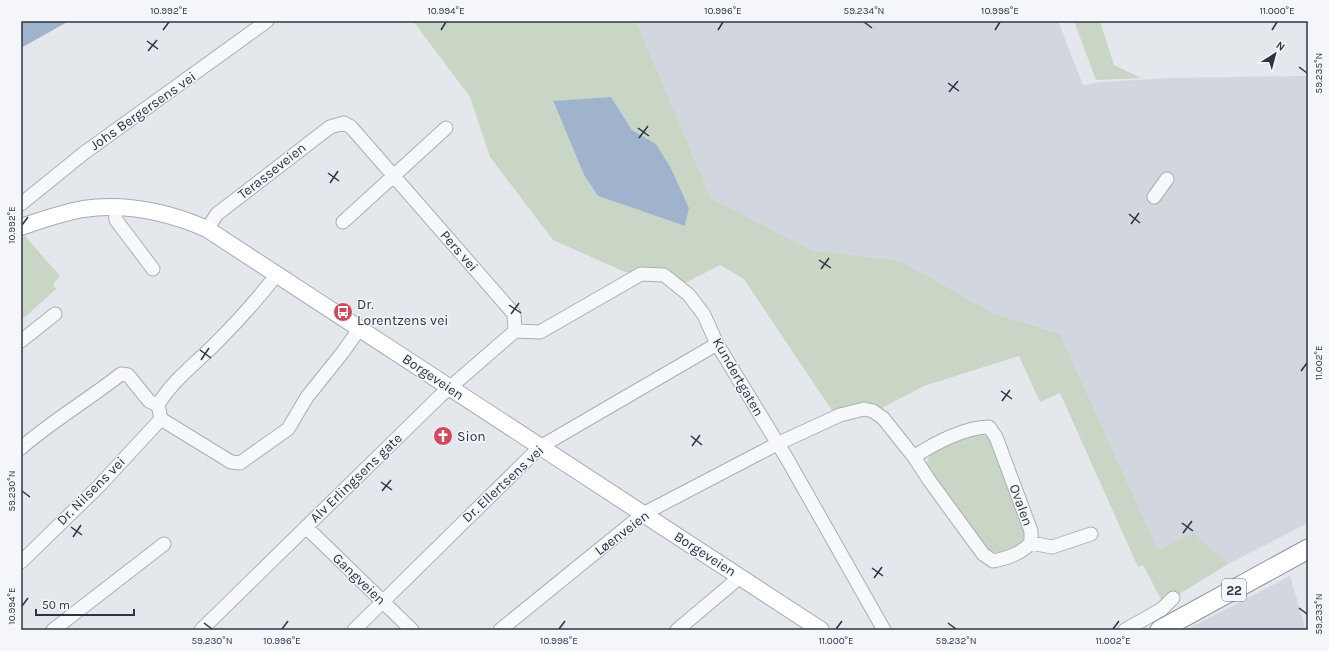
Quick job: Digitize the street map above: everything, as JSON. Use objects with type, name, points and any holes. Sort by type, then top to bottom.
[{"type":"highway","name":"22","points":[[1160,630],[1308,549]]},
{"type":"main road","name":"Borgeveien","points":[[21,227],[54,216],[82,209],[115,208],[158,212],[180,217],[207,229],[821,630]]},
{"type":"street","name":"Johs Bergersens vei","points":[[21,204],[84,153],[267,21]]},
{"type":"street","name":"Pers vei","points":[[344,123],[351,127],[514,314],[515,331]]},
{"type":"street","name":"Terasseveien","points":[[207,229],[217,214],[330,127],[344,123]]},
{"type":"street","points":[[343,222],[446,128]]},
{"type":"street","points":[[1154,197],[1167,179]]},
{"type":"street","points":[[115,208],[116,220],[153,270]]},
{"type":"street","points":[[276,274],[261,295],[215,344],[166,392],[158,405],[161,419],[231,462],[240,463],[288,429],[307,398],[360,328]]},
{"type":"street","name":"Kundertgaten","points":[[515,331],[540,332],[641,274],[664,275],[689,295],[704,315],[717,344],[777,444],[884,630]]},
{"type":"street","points":[[21,341],[56,314]]},
{"type":"street","name":"Alv Erlingsens gate","points":[[201,630],[450,388],[515,331]]},
{"type":"street","name":"Dr. Ellertsens vei","points":[[354,630],[540,447],[717,344]]},
{"type":"street","points":[[21,448],[44,428],[98,392],[120,374],[128,375],[150,401],[158,405]]},
{"type":"street","name":"Ovalen","points":[[777,444],[840,416],[864,409],[873,411],[883,418],[914,457],[983,554],[993,561],[1005,559],[1023,551],[1031,543],[1031,531],[996,437],[989,427],[976,427],[926,448],[914,457]]},
{"type":"street","name":"Dr. Nilsens vei","points":[[21,562],[99,486],[161,419]]},
{"type":"street","name":"Løenveien","points":[[500,630],[643,514],[777,444]]},
{"type":"street","name":"Gangveien","points":[[306,527],[412,630]]},
{"type":"street","points":[[1031,543],[1052,547],[1091,534]]},
{"type":"street","points":[[54,630],[164,544]]},
{"type":"street","points":[[677,630],[740,577]]},
{"type":"street","points":[[1124,630],[1162,609],[1173,598]]},
{"type":"shaded area","points":[[636,21],[1058,21],[1083,85],[1102,82],[1171,78],[1308,76],[1308,523],[1228,564],[1194,534],[1158,550],[1060,334],[993,313],[901,261],[811,250],[711,198]]},
{"type":"shaded area","points":[[1290,576],[1305,627],[1308,630],[1186,630]]},
{"type":"green space","points":[[413,21],[636,21],[711,198],[811,250],[901,261],[993,313],[1060,334],[1158,550],[1194,533],[1228,564],[1163,603],[1143,565],[1138,567],[1060,393],[1040,402],[1019,356],[924,386],[876,411],[837,418],[744,279],[720,265],[683,284],[641,274],[625,272],[553,240],[490,157],[470,97]],"holes":[[[611,97],[632,130],[656,144],[671,168],[689,208],[685,226],[598,196],[584,175],[553,102]]]},
{"type":"green space","points":[[1074,21],[1100,21],[1114,65],[1141,78],[1096,80]]},
{"type":"green space","points":[[25,236],[60,276],[53,284],[56,289],[24,318],[21,315],[21,238]]},
{"type":"green space","points":[[977,432],[990,438],[1025,531],[1022,545],[1003,554],[988,551],[933,479],[926,464],[931,453]]},
{"type":"water","points":[[21,21],[69,21],[21,48]]},
{"type":"water","points":[[611,97],[632,130],[656,144],[671,168],[689,208],[685,226],[598,196],[584,175],[553,101]]},
{"type":"place","name":"Dr. Lorentzens vei","points":[[343,312]]},
{"type":"place","name":"Sion","points":[[443,436]]}]
